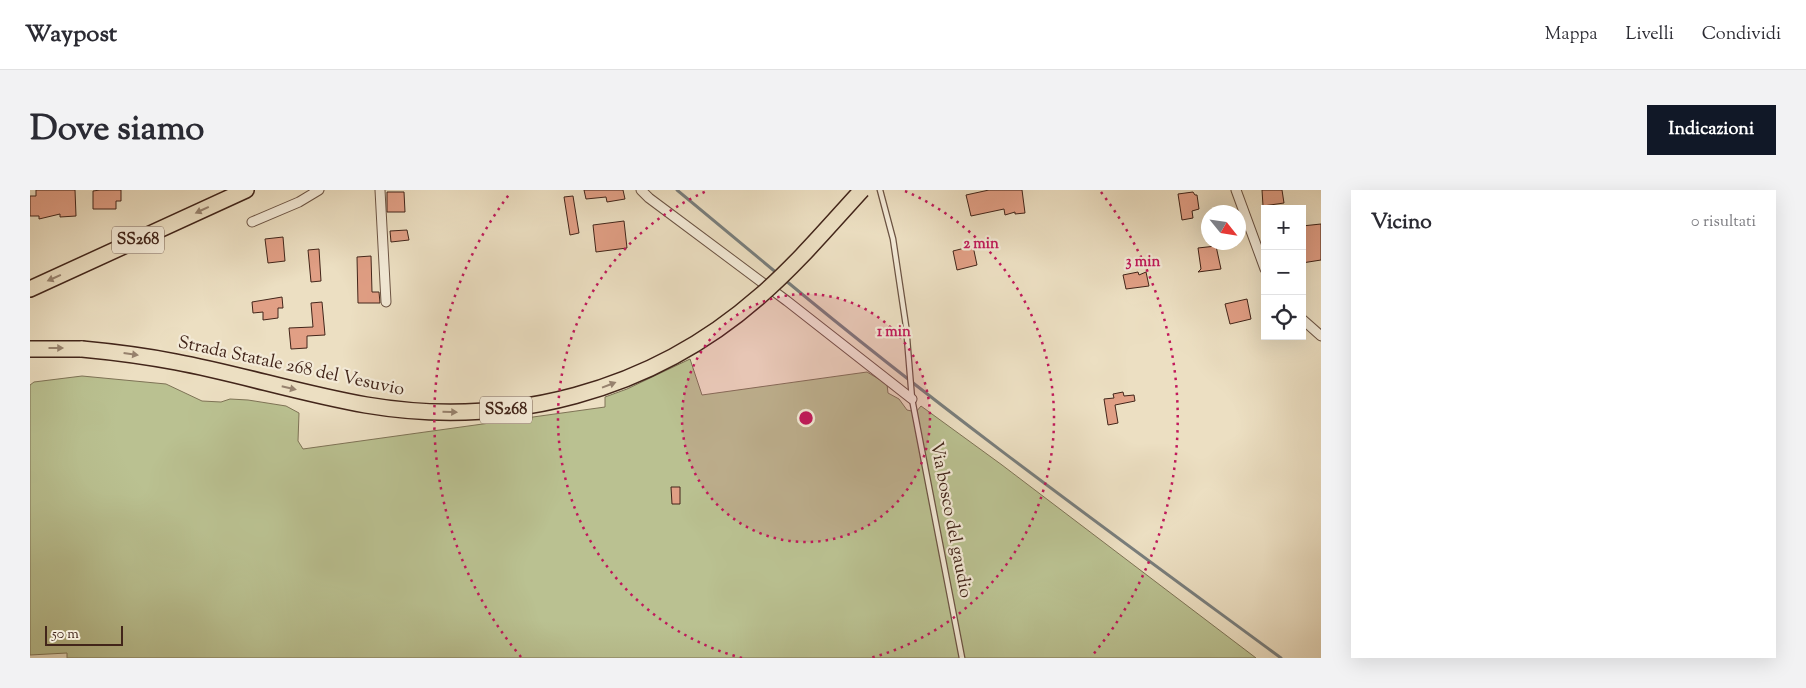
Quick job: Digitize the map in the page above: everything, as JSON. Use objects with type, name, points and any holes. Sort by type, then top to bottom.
[{"type":"highway","name":"SS268","points":[[30,289],[246,190]]},
{"type":"highway","name":"Strada Statale 268 del Vesuvio","points":[[30,349],[82,349],[130,354],[177,362],[365,405],[412,411],[460,413],[508,410],[556,401],[602,388],[646,370],[689,348],[723,326],[760,296],[795,263],[862,190]]},
{"type":"street","points":[[252,222],[299,202],[319,190]]},
{"type":"street","points":[[380,190],[386,302]]},
{"type":"street","points":[[641,190],[912,399]]},
{"type":"street","points":[[1236,190],[1261,258]]},
{"type":"street","points":[[1306,323],[1321,336]]},
{"type":"lane","name":"Via bosco del gaudio","points":[[880,190],[893,239],[906,326],[912,399],[962,658]]},
{"type":"green space","points":[[690,359],[702,395],[867,372],[887,384],[888,393],[899,399],[907,410],[916,412],[921,406],[1002,465],[1256,658],[67,658],[67,653],[30,655],[30,385],[34,382],[82,376],[166,384],[202,401],[248,400],[286,406],[299,413],[298,441],[303,449],[605,407],[605,397],[627,389]]},
{"type":"building","points":[[36,190],[75,190],[76,216],[60,217],[60,214],[39,219],[39,216],[30,216],[30,196],[36,196]]},
{"type":"building","points":[[121,190],[121,201],[116,201],[116,209],[93,209],[93,191]]},
{"type":"building","points":[[584,190],[623,190],[625,199],[607,202],[606,197],[586,199]]},
{"type":"building","points":[[989,190],[1022,190],[1025,213],[1015,214],[1015,212],[1005,215],[1004,209],[971,216],[966,195]]},
{"type":"building","points":[[1262,190],[1282,190],[1284,203],[1263,205]]},
{"type":"building","points":[[387,192],[404,192],[405,212],[387,212]]},
{"type":"building","points":[[1193,192],[1197,195],[1199,209],[1192,211],[1193,218],[1182,220],[1178,194]]},
{"type":"building","points":[[573,196],[579,233],[570,235],[564,197]]},
{"type":"building","points":[[624,221],[627,248],[596,252],[593,225]]},
{"type":"building","points":[[1321,224],[1321,260],[1306,262],[1306,226]]},
{"type":"building","points":[[407,230],[409,240],[391,242],[390,231]]},
{"type":"building","points":[[283,237],[285,261],[268,263],[265,239]]},
{"type":"building","points":[[973,246],[977,265],[957,270],[953,251]]},
{"type":"building","points":[[1198,248],[1201,248],[1201,250],[1217,250],[1221,269],[1198,272],[1201,269]]},
{"type":"building","points":[[319,249],[321,281],[311,282],[308,250]]},
{"type":"building","points":[[371,256],[372,292],[379,292],[380,303],[358,303],[357,257]]},
{"type":"building","points":[[1138,272],[1139,275],[1146,272],[1149,286],[1126,289],[1123,275]]},
{"type":"building","points":[[282,297],[283,308],[278,308],[278,318],[263,320],[263,312],[253,313],[252,302]]},
{"type":"building","points":[[1247,299],[1251,319],[1230,324],[1225,304]]},
{"type":"building","points":[[322,302],[325,335],[307,336],[307,348],[291,349],[289,328],[313,327],[311,303]]},
{"type":"building","points":[[1123,392],[1124,396],[1134,395],[1135,401],[1115,405],[1118,423],[1108,425],[1104,399],[1114,398],[1113,394]]},
{"type":"building","points":[[671,487],[680,487],[680,504],[672,504]]},
{"type":"waterway","points":[[677,190],[778,274]]},
{"type":"waterway","points":[[785,280],[968,426],[1281,658]]}]
